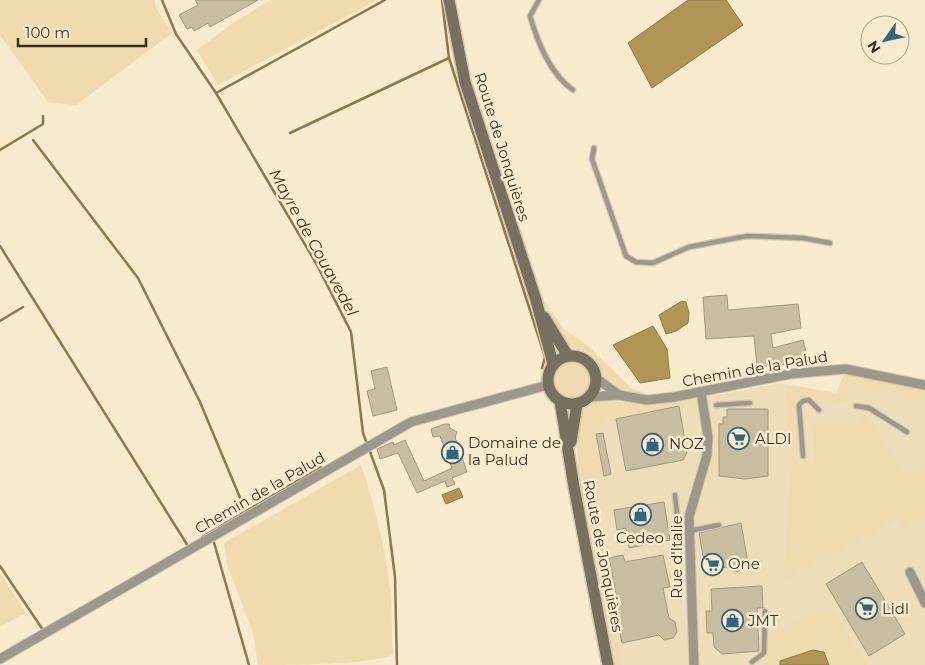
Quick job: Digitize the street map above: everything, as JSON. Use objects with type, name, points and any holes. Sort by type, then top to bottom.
[{"type":"main road","name":"Route de Jonquières","points":[[449,0],[470,100],[536,300],[553,364],[549,371],[548,385],[551,392],[560,401],[570,452],[574,488],[608,665]]},
{"type":"main road","name":"Route de Jonquières","points":[[536,300],[555,338],[568,356]]},
{"type":"main road","points":[[553,364],[568,356],[581,357],[587,361],[596,378],[593,392],[589,397],[577,404],[560,401]]},
{"type":"main road","name":"Route de Jonquières","points":[[570,452],[577,404]]},
{"type":"street","name":"Chemin de la Palud","points":[[589,397],[619,395],[647,400],[702,392],[790,374],[844,369],[868,371],[925,384]]},
{"type":"street","name":"Chemin de la Palud","points":[[596,378],[619,395]]},
{"type":"street","name":"Chemin de la Palud","points":[[0,659],[411,422],[548,385]]},
{"type":"street","name":"Rue d'Italie","points":[[694,665],[689,517],[707,455],[708,437],[702,392]]},
{"type":"street","points":[[910,572],[925,603]]},
{"type":"lane","points":[[539,0],[530,16],[535,35],[562,82],[573,90]]},
{"type":"lane","points":[[594,148],[592,159],[626,256],[636,262],[652,263],[689,247],[747,236],[803,238],[830,243]]},
{"type":"lane","points":[[803,456],[799,405],[809,400],[819,410]]},
{"type":"lane","points":[[716,405],[750,403]]},
{"type":"lane","points":[[856,406],[869,408],[907,432]]},
{"type":"lane","points":[[675,495],[679,533],[719,525]]},
{"type":"lane","points":[[752,662],[764,653],[765,611]]},
{"type":"shaded area","points":[[0,0],[155,0],[156,8],[172,33],[76,105],[48,102],[0,35]]},
{"type":"shaded area","points":[[271,0],[377,0],[218,85],[197,50],[233,23]]},
{"type":"shaded area","points":[[688,0],[726,0],[743,25],[652,88],[628,43]]},
{"type":"shaded area","points":[[539,293],[563,328],[587,345],[631,388],[648,394],[623,390],[611,385],[606,381],[592,355],[564,343]]},
{"type":"shaded area","points":[[682,301],[686,302],[689,313],[688,323],[676,331],[666,334],[659,315]]},
{"type":"shaded area","points":[[653,326],[667,349],[670,378],[640,383],[613,345]]},
{"type":"shaded area","points":[[573,362],[580,363],[586,367],[590,373],[590,387],[586,393],[580,397],[573,398],[566,397],[560,393],[556,387],[555,380],[556,373],[560,367],[566,363]]},
{"type":"shaded area","points":[[846,370],[925,389],[925,665],[614,665],[600,593],[577,424],[647,404],[690,400],[781,383],[836,393]]},
{"type":"shaded area","points":[[847,373],[925,391],[925,399],[846,379]]},
{"type":"shaded area","points":[[786,386],[836,395],[842,391],[849,396],[849,402],[808,399],[800,396],[794,402],[797,464],[815,464],[813,425],[842,424],[860,420],[864,413],[907,477],[925,466],[925,513],[904,528],[897,519],[784,579],[792,457]]},
{"type":"shaded area","points":[[691,399],[696,402],[697,409],[688,404],[617,418],[615,415],[608,416],[595,436],[603,474],[594,476],[599,498],[594,500],[621,665],[615,665],[578,480],[577,447],[580,413],[582,409],[599,400],[658,404]]},
{"type":"shaded area","points":[[711,427],[713,427],[713,438],[719,439],[719,468],[717,468],[717,474],[711,472],[699,500],[709,462]]},
{"type":"shaded area","points":[[361,465],[375,511],[385,557],[391,597],[393,654],[383,658],[350,662],[258,665],[253,633],[227,565],[224,543]]},
{"type":"shaded area","points":[[459,488],[463,497],[446,504],[442,495]]},
{"type":"shaded area","points":[[698,504],[703,507],[698,511],[696,510]]},
{"type":"shaded area","points":[[0,573],[26,613],[0,627]]},
{"type":"shaded area","points":[[825,610],[836,614],[867,665],[764,665],[767,636]]},
{"type":"shaded area","points":[[813,650],[824,652],[829,665],[780,665],[780,661]]},
{"type":"building","points":[[195,0],[258,0],[210,27],[208,23],[194,31],[192,27],[187,29],[179,15],[198,5]]},
{"type":"building","points":[[727,295],[728,310],[798,304],[801,328],[771,334],[773,348],[803,340],[806,352],[802,354],[804,360],[775,366],[757,366],[754,336],[706,339],[703,297]]},
{"type":"building","points":[[387,367],[397,410],[373,416],[367,391],[375,389],[371,371]]},
{"type":"building","name":"NOZ","points":[[679,406],[687,453],[683,460],[626,471],[616,419]]},
{"type":"building","name":"ALDI","points":[[727,409],[768,409],[768,476],[745,479],[719,476],[719,424],[723,424],[723,417],[727,417]]},
{"type":"building","points":[[449,424],[450,428],[457,432],[455,437],[467,472],[452,478],[455,484],[447,487],[445,481],[417,493],[398,453],[380,459],[377,449],[393,442],[394,445],[405,440],[424,481],[452,468],[440,436],[433,437],[431,429]]},
{"type":"building","points":[[603,433],[611,474],[604,476],[596,434]]},
{"type":"building","points":[[664,502],[670,540],[629,548],[626,528],[617,530],[614,510]]},
{"type":"building","points":[[741,523],[749,569],[734,572],[726,567],[709,571],[705,568],[699,533]]},
{"type":"building","points":[[623,555],[625,562],[663,555],[670,587],[663,588],[669,618],[675,622],[677,632],[673,638],[664,640],[659,635],[622,643],[614,605],[618,605],[609,558]]},
{"type":"building","name":"Lidl","points":[[862,562],[905,634],[869,656],[826,584]]},
{"type":"building","points":[[762,586],[763,608],[757,608],[759,651],[722,654],[714,647],[713,633],[707,633],[706,611],[712,611],[711,589]]},
{"type":"waterway","name":"Mayre de Couavedel","points":[[162,0],[176,34],[216,93],[317,265],[351,332],[363,433],[367,444]]},
{"type":"waterway","points":[[216,93],[385,0]]},
{"type":"waterway","points":[[442,0],[449,58],[545,357],[542,368]]},
{"type":"waterway","points":[[290,133],[449,58]]},
{"type":"waterway","points":[[0,150],[43,124],[43,116]]},
{"type":"waterway","points":[[33,140],[138,278],[200,402],[246,512]]},
{"type":"waterway","points":[[0,246],[188,546]]},
{"type":"waterway","points":[[0,321],[23,307]]},
{"type":"waterway","name":"Mayre de Couavedel","points":[[369,449],[384,490],[395,577],[397,665]]},
{"type":"waterway","points":[[202,537],[321,467]]},
{"type":"waterway","points":[[213,539],[249,665]]},
{"type":"waterway","points":[[0,566],[43,630]]},
{"type":"place","name":"ALDI","points":[[739,439]]},
{"type":"place","name":"NOZ","points":[[653,444]]},
{"type":"place","name":"Domaine de la Palud","points":[[452,452]]},
{"type":"place","name":"Cedeo","points":[[640,515]]},
{"type":"place","name":"One","points":[[712,564]]},
{"type":"place","name":"Lidl","points":[[866,609]]},
{"type":"place","name":"JMT","points":[[732,621]]}]
